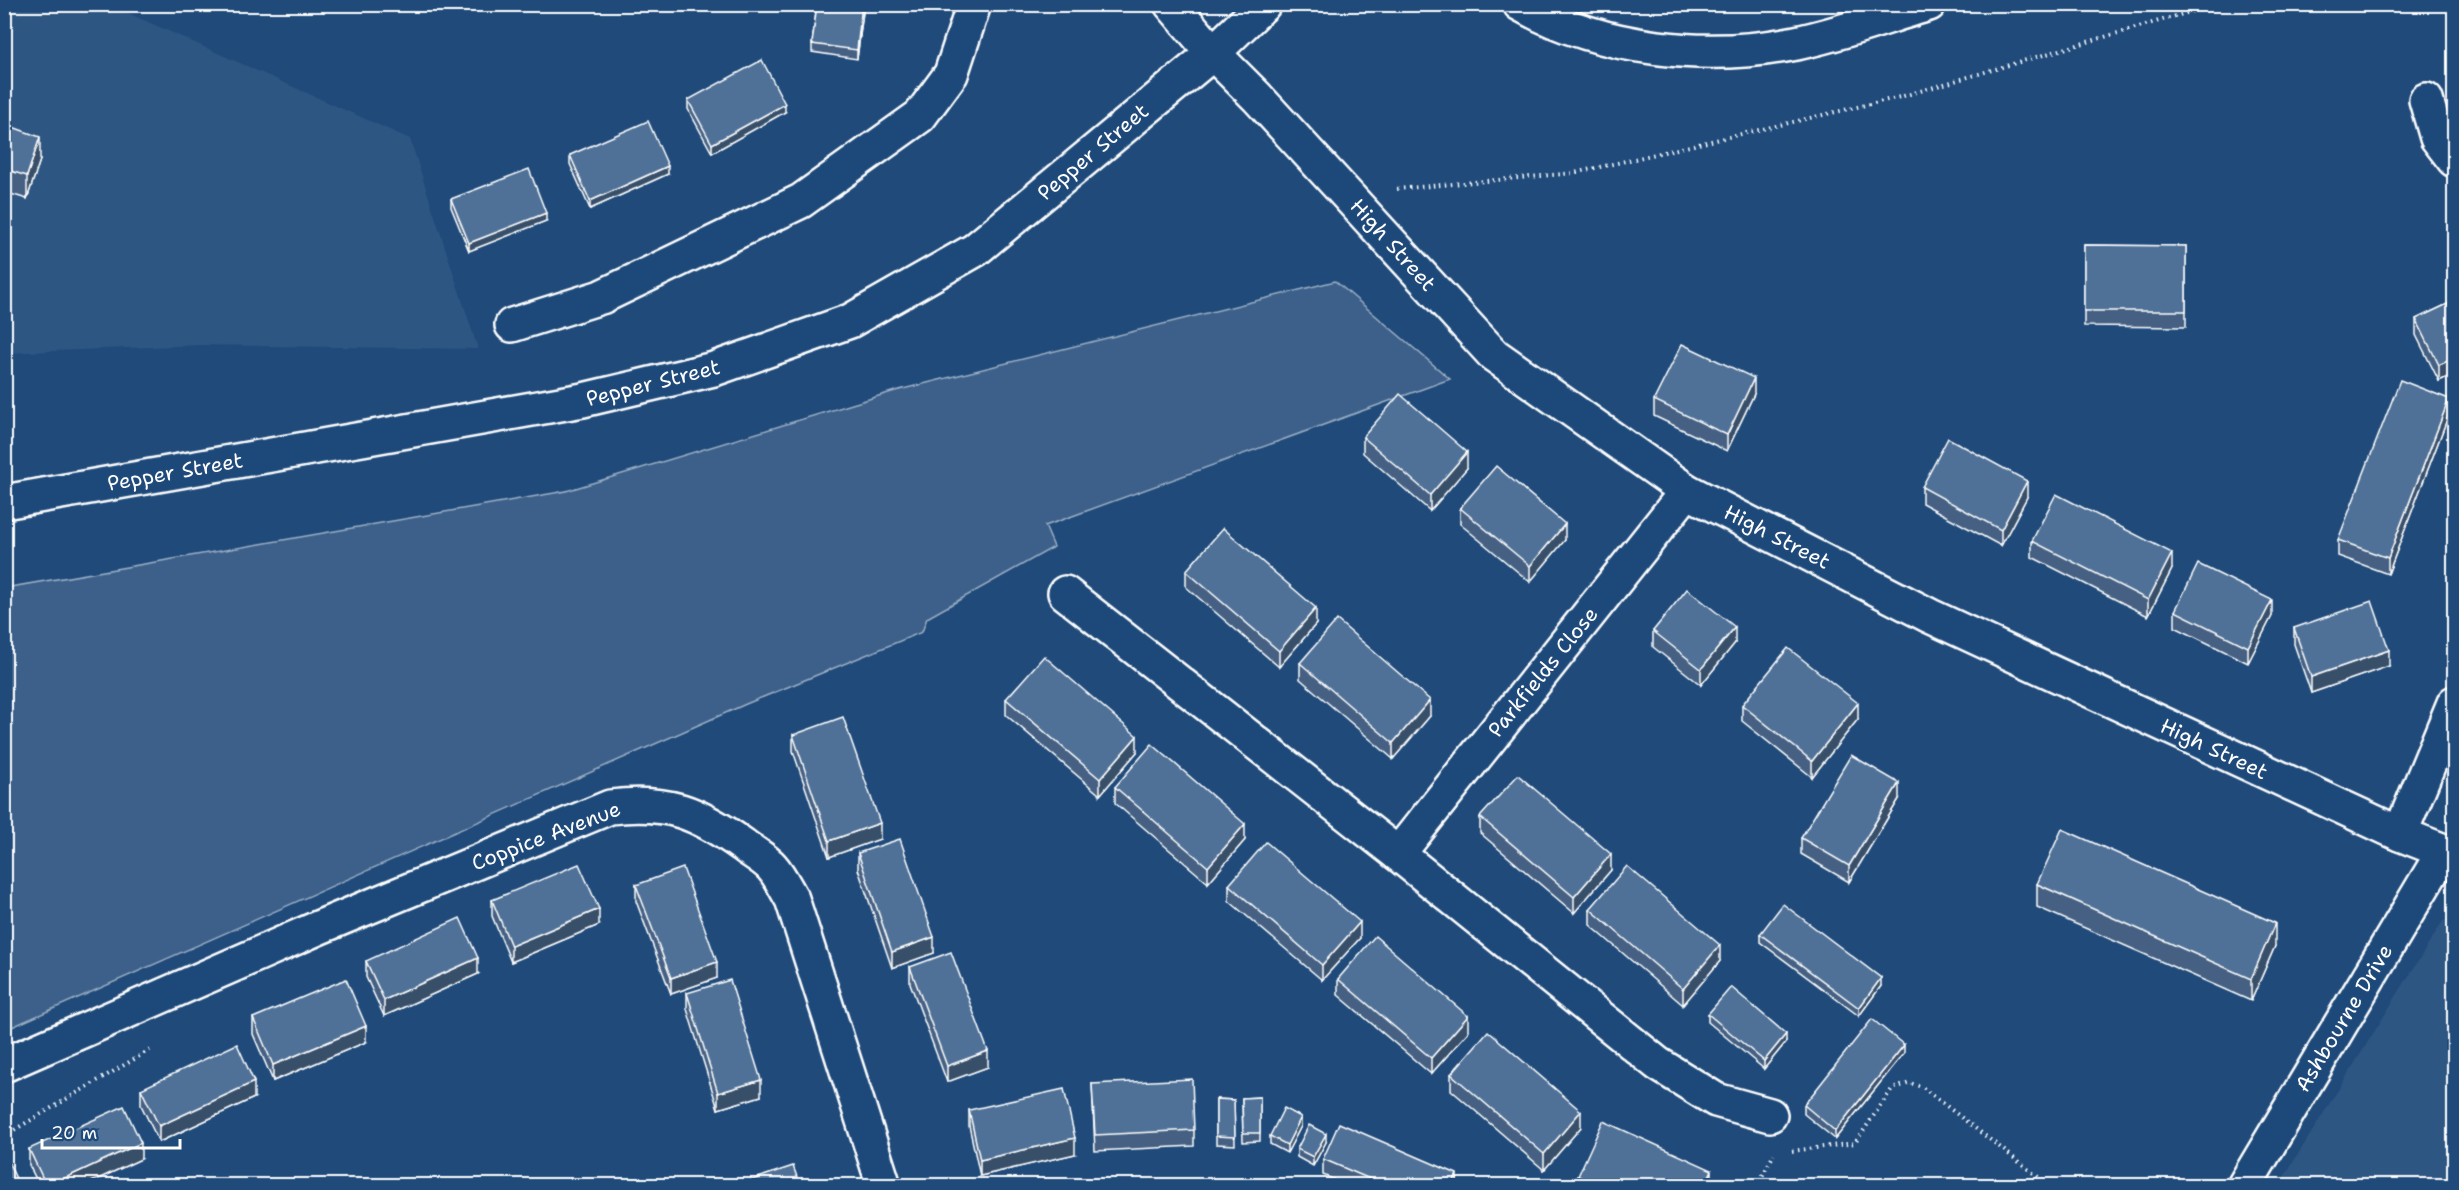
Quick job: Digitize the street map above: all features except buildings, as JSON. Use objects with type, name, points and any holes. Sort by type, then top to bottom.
[{"type":"street","points":[[512,325],[601,297],[801,201],[920,116],[951,74],[974,4]]},
{"type":"street","name":"High Street","points":[[1171,4],[1213,54],[1257,97],[1494,355],[1687,491],[1930,616],[2400,834],[2449,853]]},
{"type":"street","name":"Pepper Street","points":[[4,502],[583,400],[714,369],[850,321],[975,250],[1213,54],[1264,4]]},
{"type":"street","points":[[1520,4],[1564,26],[1605,38],[1672,49],[1739,51],[1797,43],[1929,4]]},
{"type":"street","points":[[2426,100],[2437,138],[2454,160]]},
{"type":"street","name":"Parkfields Close","points":[[1398,854],[1687,491]]},
{"type":"street","points":[[1065,593],[1398,854],[1658,1064],[1716,1100],[1770,1115]]},
{"type":"street","points":[[2400,834],[2454,703]]},
{"type":"street","name":"Coppice Avenue","points":[[4,1065],[310,932],[610,807],[633,804],[658,806],[703,818],[723,831],[772,866],[792,899],[884,1185]]},
{"type":"street","name":"Ashbourne Drive","points":[[2244,1185],[2449,853]]},
{"type":"path","points":[[1345,192],[1479,183],[1574,173],[1900,97],[2217,4]]},
{"type":"path","points":[[1757,1185],[1774,1153],[1855,1143],[1892,1089],[1910,1083],[1922,1087],[2050,1185]]},
{"type":"shaded area","points":[[4,5],[110,5],[410,139],[478,349],[201,345],[5,353]]},
{"type":"shaded area","points":[[1335,281],[1450,379],[1045,526],[1054,547],[927,618],[922,632],[746,704],[5,1030],[5,588],[566,491],[895,391]]},
{"type":"shaded area","points":[[2454,917],[2454,1185],[2279,1185],[2443,921]]}]
